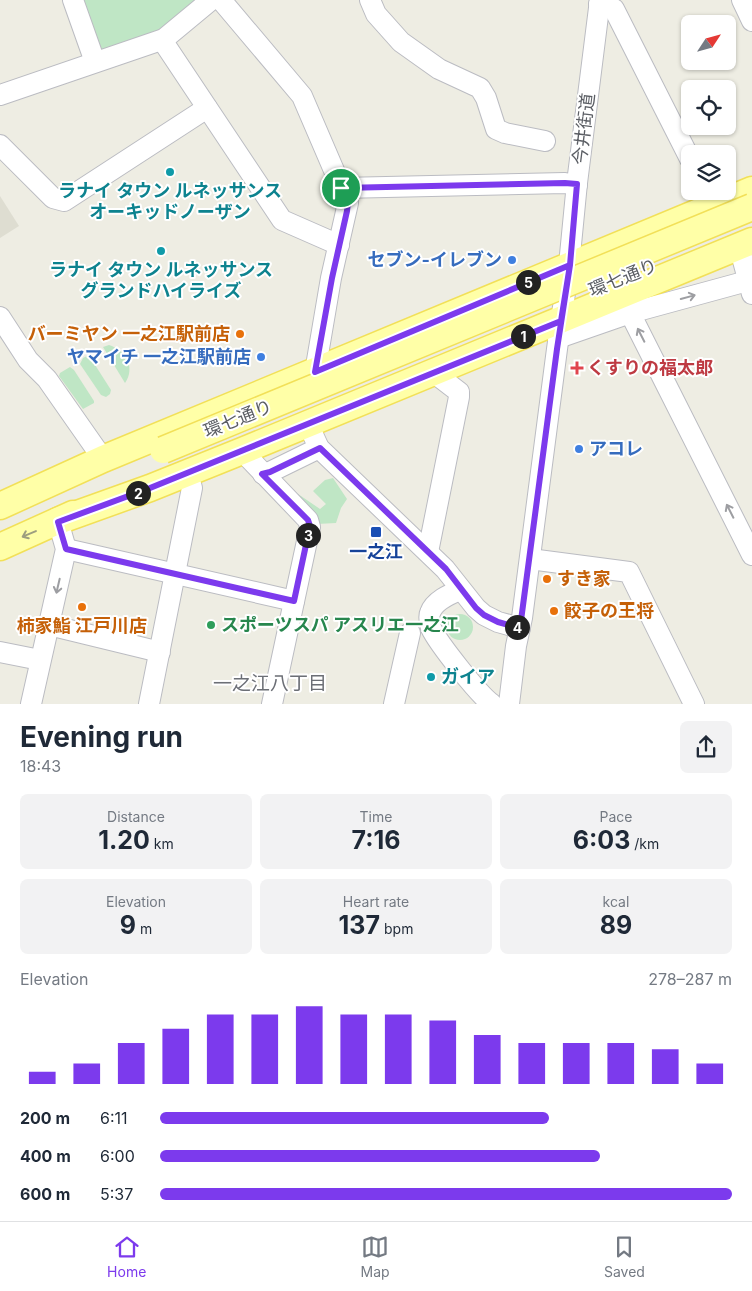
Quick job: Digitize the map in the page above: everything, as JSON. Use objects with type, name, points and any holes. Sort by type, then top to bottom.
[{"type":"main road","points":[[736,193],[752,190]]},
{"type":"main road","points":[[0,506],[103,459],[570,265],[705,200]]},
{"type":"main road","name":"環七通り","points":[[0,547],[58,522],[142,477],[752,207]]},
{"type":"main road","name":"環七通り","points":[[0,512],[69,488],[174,463],[752,224]]},
{"type":"main road","points":[[174,463],[242,451],[433,372],[560,330],[746,244]]},
{"type":"street","points":[[73,0],[95,62]]},
{"type":"street","points":[[0,95],[162,40],[210,0]]},
{"type":"street","points":[[220,0],[302,96],[348,203],[315,372]]},
{"type":"street","points":[[370,0],[376,14],[401,42],[438,68],[480,88],[486,98],[496,129],[505,133],[545,141]]},
{"type":"street","points":[[742,0],[752,21]]},
{"type":"street","points":[[600,2],[614,9],[683,145]]},
{"type":"street","name":"今井街道","points":[[509,704],[570,265],[577,184],[600,2]]},
{"type":"street","points":[[162,40],[282,220],[339,245]]},
{"type":"street","points":[[0,145],[53,198],[64,201],[207,108]]},
{"type":"street","points":[[341,188],[577,184]]},
{"type":"street","points":[[560,330],[740,283],[751,284],[746,244]]},
{"type":"street","points":[[630,313],[752,555]]},
{"type":"street","points":[[0,318],[28,360],[47,378],[103,459]]},
{"type":"street","points":[[428,552],[459,397],[459,392],[433,372]]},
{"type":"street","points":[[308,424],[320,448],[446,569],[469,601],[484,615],[498,622],[520,628]]},
{"type":"street","points":[[262,474],[320,448]]},
{"type":"street","points":[[242,451],[308,520],[310,526],[272,704]]},
{"type":"street","points":[[149,704],[192,488],[174,463]]},
{"type":"street","points":[[31,704],[66,549],[58,522]]},
{"type":"street","points":[[66,549],[294,601]]},
{"type":"street","points":[[530,559],[629,572],[694,704]]},
{"type":"street","points":[[460,590],[433,607],[429,613],[430,623],[437,637],[480,694],[492,704]]},
{"type":"street","points":[[49,625],[160,652]]},
{"type":"street","points":[[394,704],[410,633]]},
{"type":"street","points":[[0,652],[40,660]]},
{"type":"shaded area","points":[[0,196],[19,226],[0,238]]},
{"type":"green space","points":[[78,0],[203,0],[161,34],[106,53],[96,48]]},
{"type":"green space","points":[[109,345],[120,351],[127,360],[129,371],[125,383],[103,347]]},
{"type":"green space","points":[[90,357],[111,390],[110,394],[106,397],[101,395],[80,364],[83,358]]},
{"type":"green space","points":[[70,367],[74,370],[94,401],[94,403],[83,409],[59,376],[60,373]]},
{"type":"green space","points":[[333,478],[347,499],[341,508],[336,523],[317,524],[291,500],[298,494],[320,509],[326,504],[313,491],[325,480]]},
{"type":"green space","points":[[460,614],[469,618],[473,627],[469,636],[460,640],[451,636],[447,627],[451,618]]},
{"type":"place","name":"ラナイ タウン ルネッサンス オーキッドノーザン","points":[[170,172]]},
{"type":"place","name":"ラナイ タウン ルネッサンス グランドハイライズ","points":[[161,251]]},
{"type":"place","name":"セブン-イレブン","points":[[512,260]]},
{"type":"place","name":"バーミヤン 一之江駅前店","points":[[240,334]]},
{"type":"place","name":"ヤマイチ 一之江駅前店","points":[[261,357]]},
{"type":"place","name":"くすりの福太郎","points":[[577,368]]},
{"type":"place","name":"アコレ","points":[[579,449]]},
{"type":"place","name":"一之江","points":[[376,532]]},
{"type":"place","name":"すき家","points":[[547,579]]},
{"type":"place","name":"柿家鮨 江戸川店","points":[[82,607]]},
{"type":"place","name":"餃子の王将","points":[[554,611]]},
{"type":"place","name":"スポーツスパ アスリエ一之江","points":[[211,625]]},
{"type":"place","name":"ガイア","points":[[431,677]]},
{"type":"district","name":"一之江八丁目","points":[[270,683]]},
{"type":"route","points":[[341,188],[348,203],[347,211],[332,278],[315,372],[570,265],[520,628],[498,622],[484,615],[476,608],[460,590],[446,569],[320,448],[262,474],[308,520],[310,526],[294,601],[66,549],[58,522],[150,488],[561,321],[570,265],[577,184],[341,188]]}]
